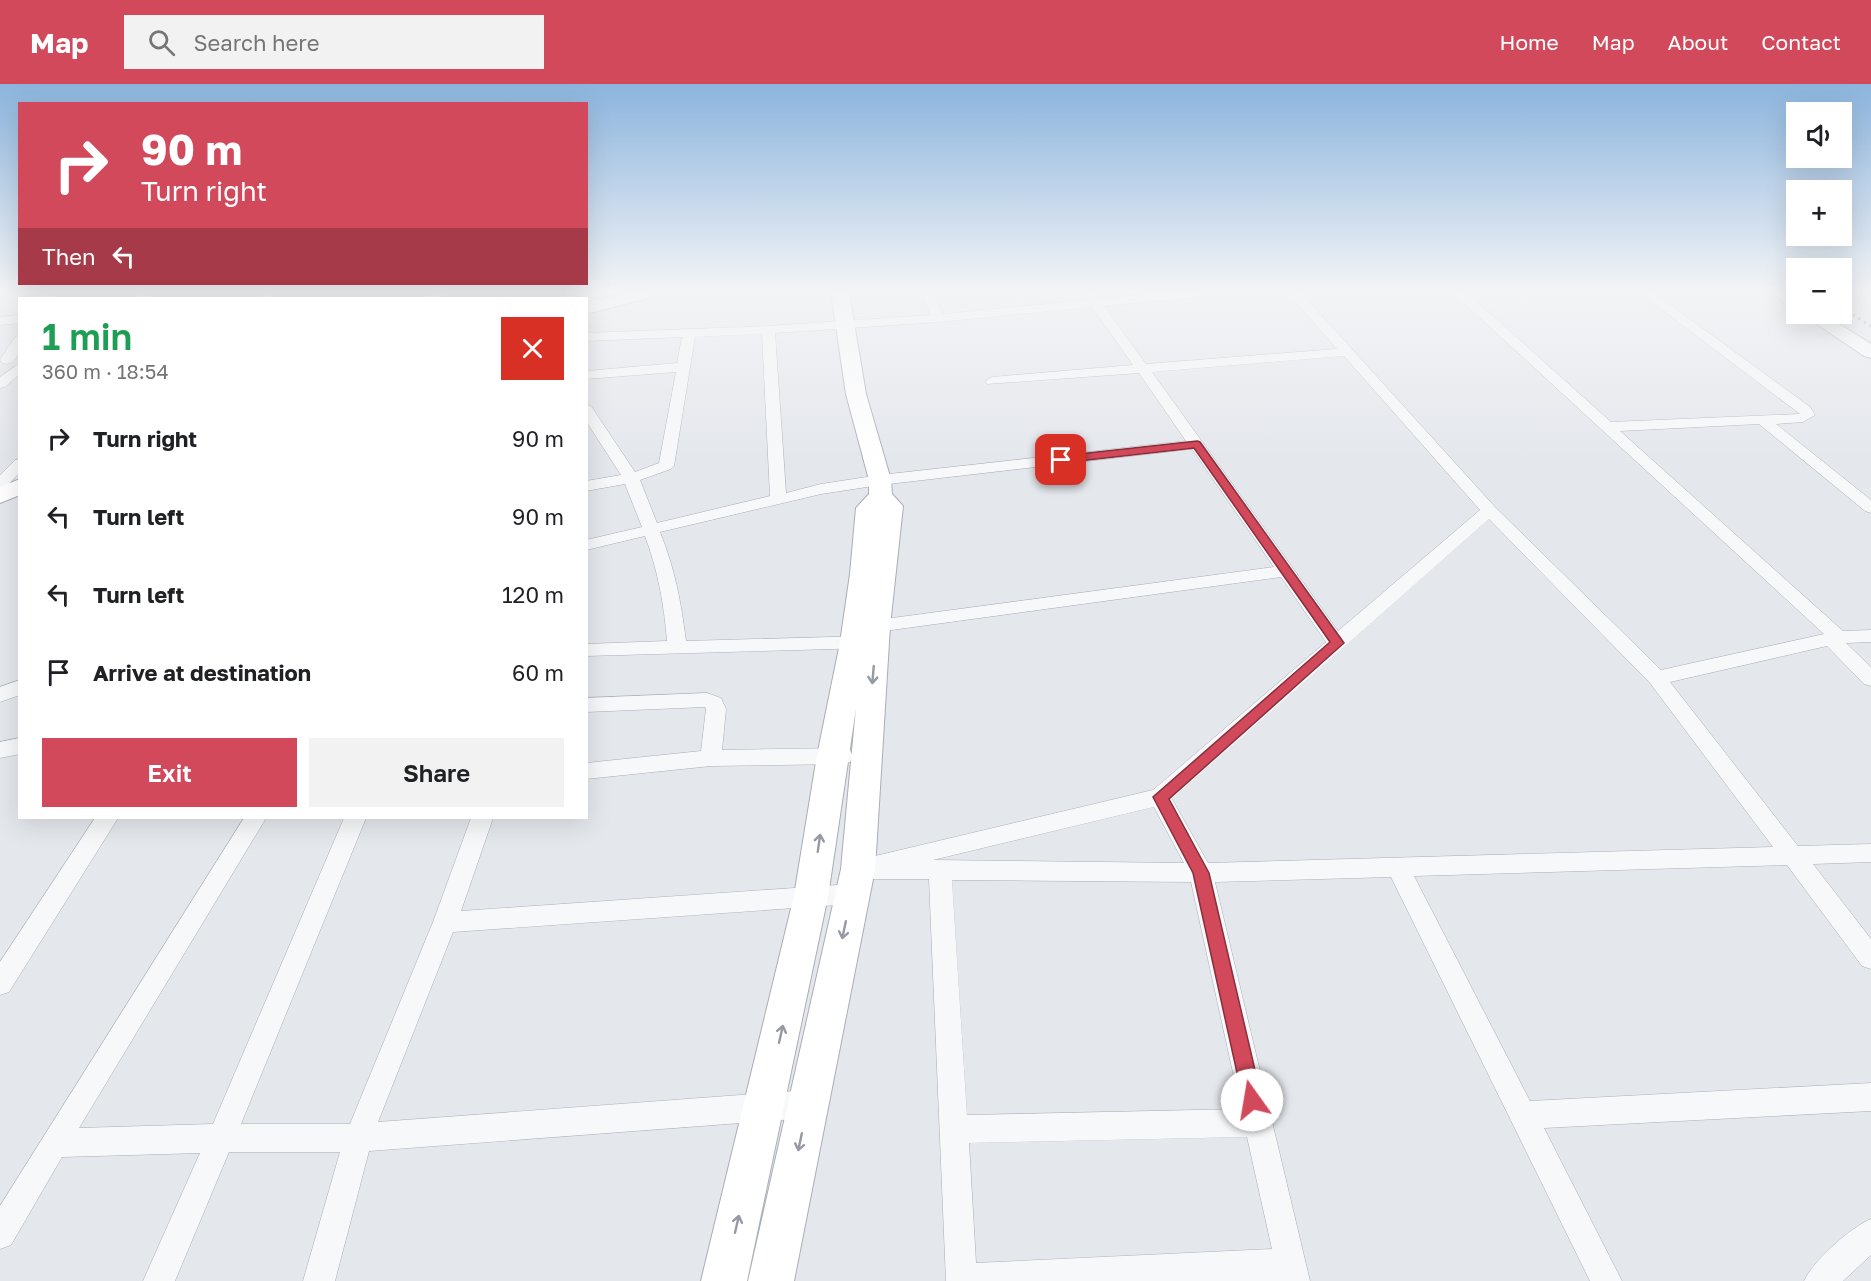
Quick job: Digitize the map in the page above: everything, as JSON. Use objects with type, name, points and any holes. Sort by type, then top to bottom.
[{"type":"street","points":[[588,486],[631,478],[666,466],[686,349]]},
{"type":"street","points":[[769,349],[778,499]]},
{"type":"street","points":[[724,1281],[811,896],[832,756],[869,637],[891,506],[881,488],[856,394],[848,349]]},
{"type":"street","points":[[1129,349],[1337,643]]},
{"type":"street","points":[[1346,349],[1489,510],[1657,678],[1871,958]]},
{"type":"street","points":[[1520,349],[1835,638],[1871,679]]},
{"type":"street","points":[[1606,427],[1803,418],[1808,415],[1805,410],[1722,349]]},
{"type":"street","points":[[992,381],[1142,367],[1349,352]]},
{"type":"street","points":[[588,375],[683,366]]},
{"type":"street","points":[[0,384],[18,369]]},
{"type":"street","points":[[588,412],[631,478],[652,530],[665,566],[672,597],[676,648]]},
{"type":"street","points":[[1763,420],[1871,507]]},
{"type":"street","points":[[588,545],[821,489],[881,488],[1197,444]]},
{"type":"street","points":[[0,484],[18,466]]},
{"type":"street","points":[[0,496],[18,487]]},
{"type":"street","points":[[445,922],[811,896],[1160,797],[1489,510]]},
{"type":"street","points":[[588,650],[676,648],[869,637],[1286,571]]},
{"type":"street","points":[[1657,678],[1835,638],[1871,636]]},
{"type":"street","points":[[771,1281],[855,882],[867,755],[869,637]]},
{"type":"street","points":[[0,695],[18,688]]},
{"type":"street","points":[[588,705],[707,700],[714,704],[716,710],[711,758]]},
{"type":"street","points":[[0,750],[18,746]]},
{"type":"street","points":[[588,771],[711,758],[867,755]]},
{"type":"street","points":[[940,870],[962,1280],[1292,1273],[1201,873],[1160,797]]},
{"type":"street","points":[[0,984],[106,819]]},
{"type":"street","points":[[0,1234],[254,819]]},
{"type":"street","points":[[159,1281],[355,819]]},
{"type":"street","points":[[318,1281],[358,1138],[445,922],[482,819]]},
{"type":"street","points":[[855,882],[940,870],[1201,873],[1871,853]]},
{"type":"street","points":[[1397,866],[1606,1281]]},
{"type":"street","points":[[1522,1115],[1871,1097]]},
{"type":"street","points":[[54,1143],[221,1138],[358,1138],[808,1104]]},
{"type":"street","points":[[954,1129],[1258,1123]]},
{"type":"street","points":[[1820,1281],[1871,1234]]},
{"type":"route","points":[[1061,460],[1197,444],[1337,643],[1160,797],[1201,873],[1252,1100]]}]
